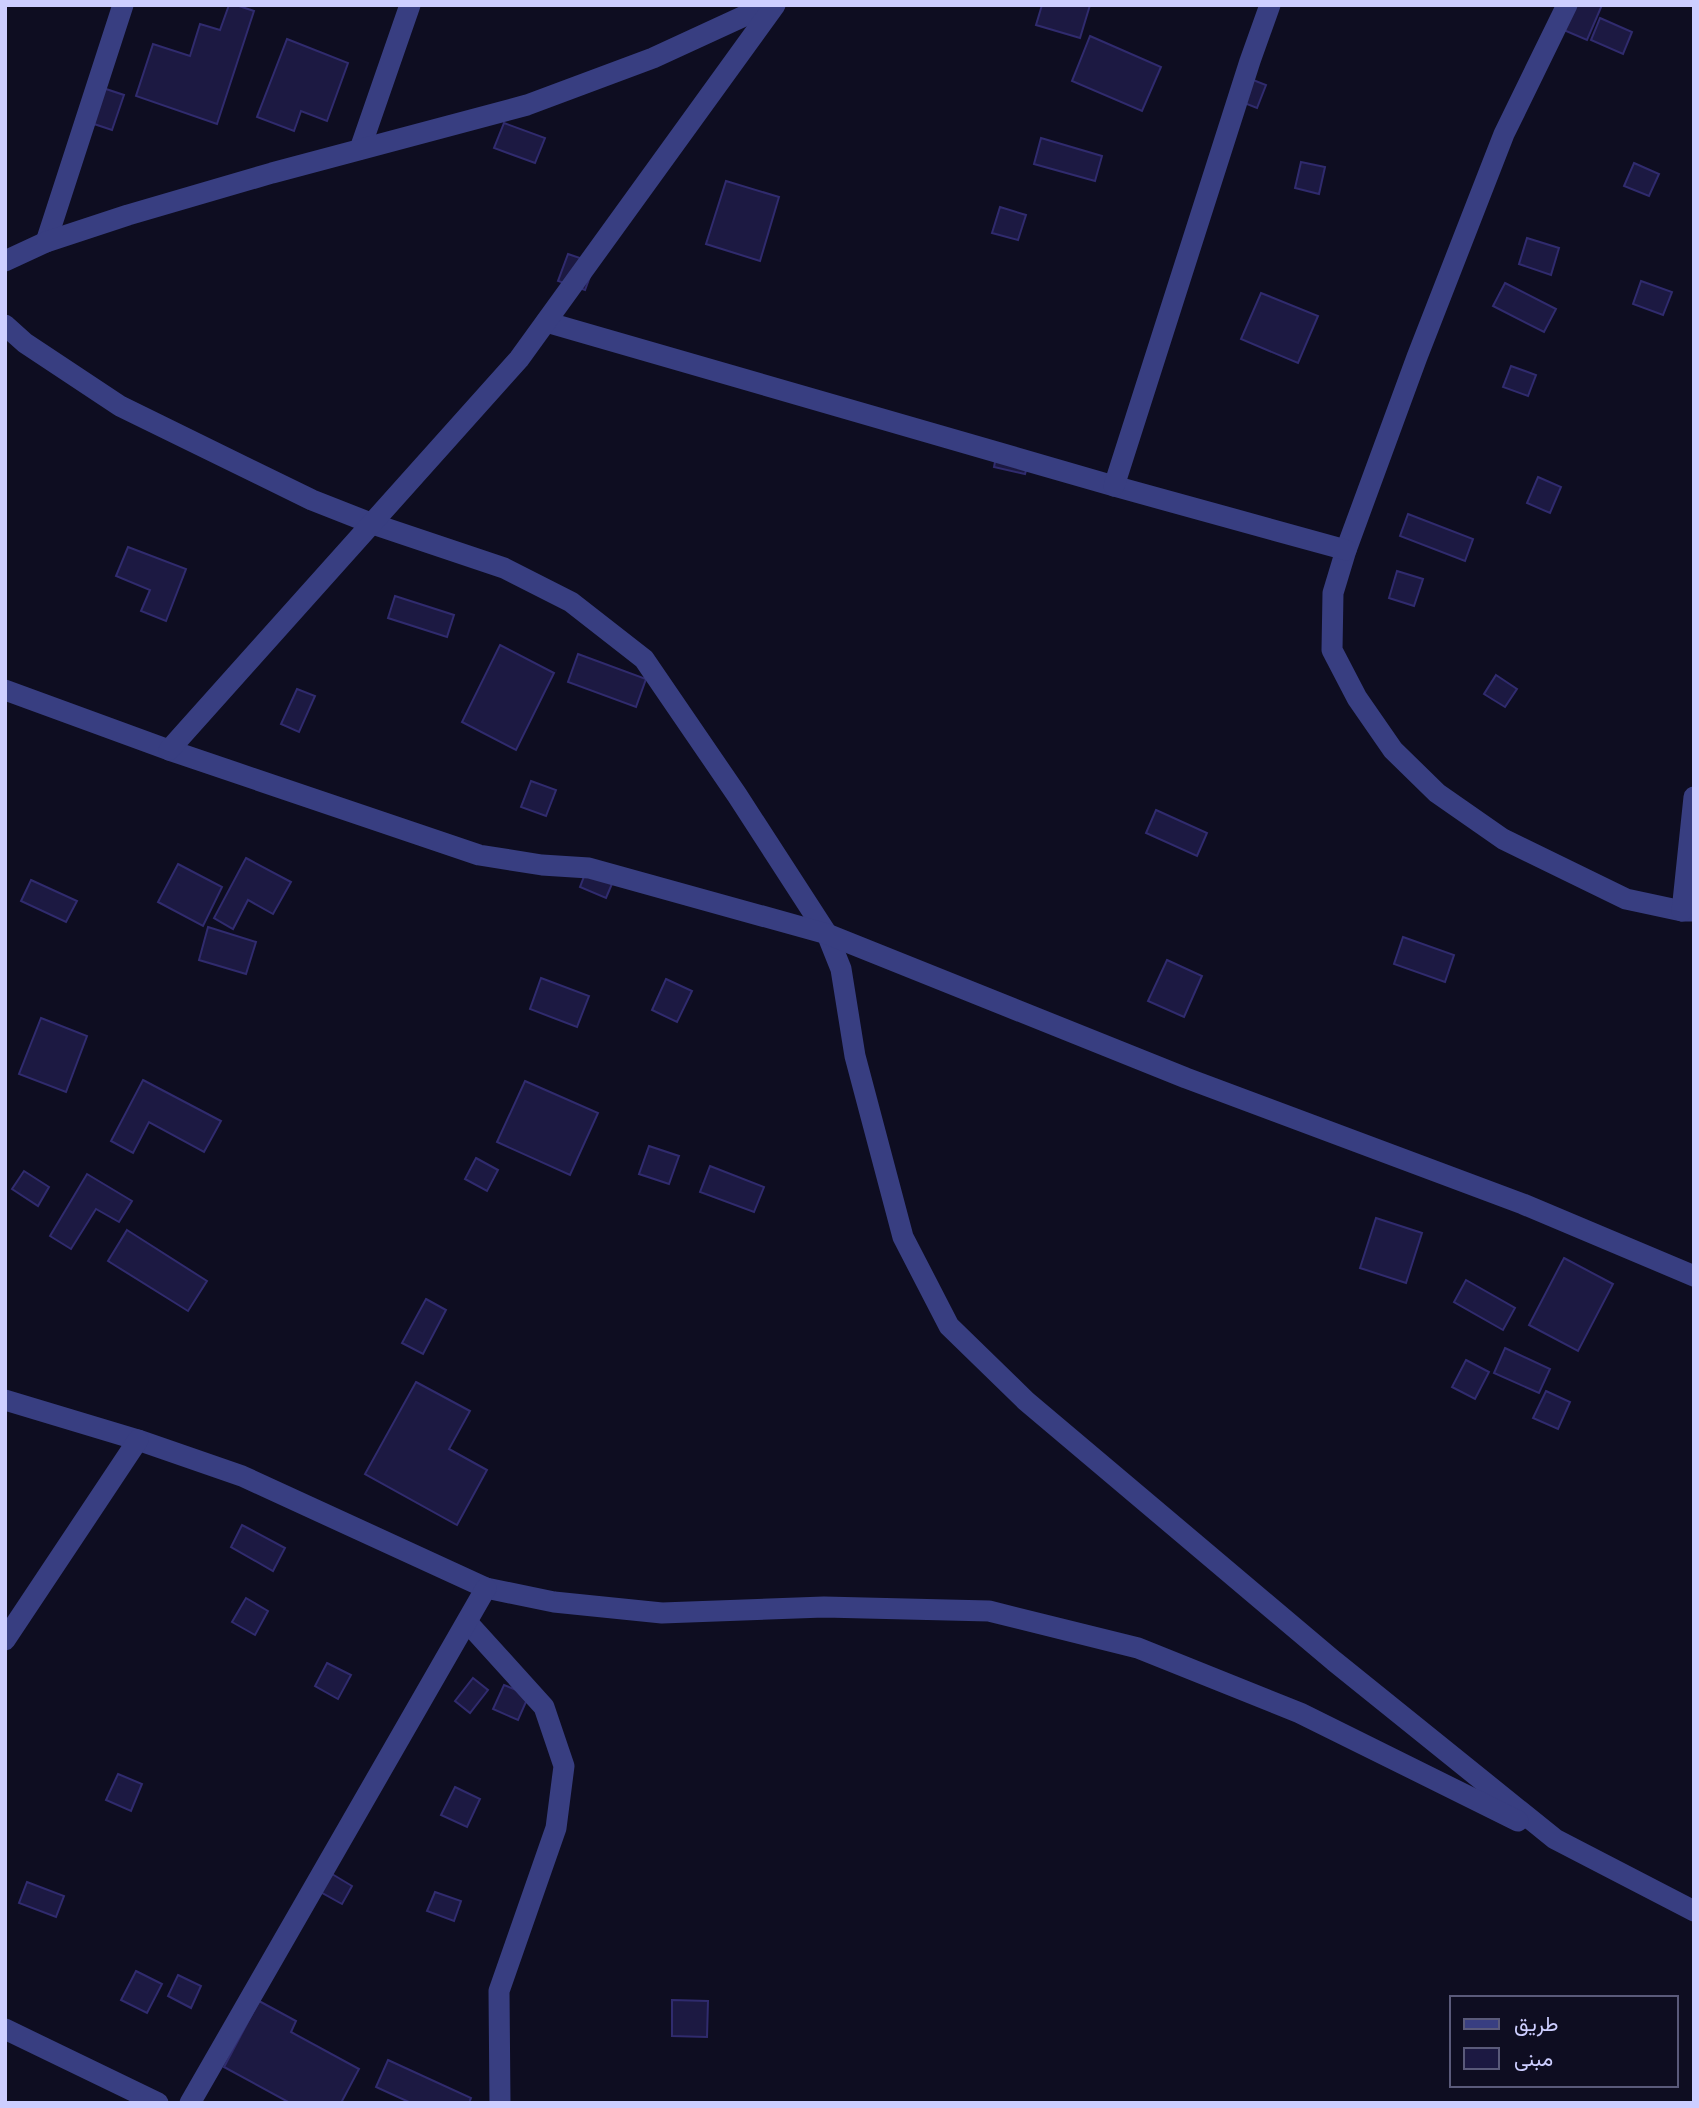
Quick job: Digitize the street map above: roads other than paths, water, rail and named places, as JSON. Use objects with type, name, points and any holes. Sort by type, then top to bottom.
[{"type":"street","points":[[46,242],[123,5]]},
{"type":"street","points":[[360,149],[410,5]]},
{"type":"street","points":[[5,261],[46,242],[128,215],[527,105],[653,58],[768,5]]},
{"type":"street","points":[[169,750],[519,359],[775,5]]},
{"type":"street","points":[[1114,486],[1270,5]]},
{"type":"street","points":[[1567,5],[1504,134],[1417,357],[1346,550],[1333,593],[1332,650],[1357,698],[1393,750],[1437,793],[1503,839],[1626,899],[1688,911],[1694,797]]},
{"type":"street","points":[[546,322],[1346,550]]},
{"type":"street","points":[[5,326],[25,343],[120,406],[312,500],[373,524],[504,568],[571,602],[645,659],[828,934],[841,969],[855,1056],[903,1237],[949,1326],[1037,1410],[1334,1661],[1555,1839]]},
{"type":"street","points":[[5,690],[169,750],[479,855],[542,865],[589,868],[828,934],[1186,1078],[1523,1204],[1694,1276]]},
{"type":"street","points":[[5,1400],[138,1440],[242,1476],[486,1588],[554,1602],[662,1613],[824,1607],[989,1611],[1138,1648],[1288,1708],[1555,1839],[1694,1911]]},
{"type":"street","points":[[5,1640],[138,1440]]},
{"type":"street","points":[[190,2103],[486,1588]]},
{"type":"street","points":[[467,1622],[544,1707],[564,1766],[556,1828],[499,1991],[500,2103]]},
{"type":"street","points":[[5,2029],[158,2103]]}]
